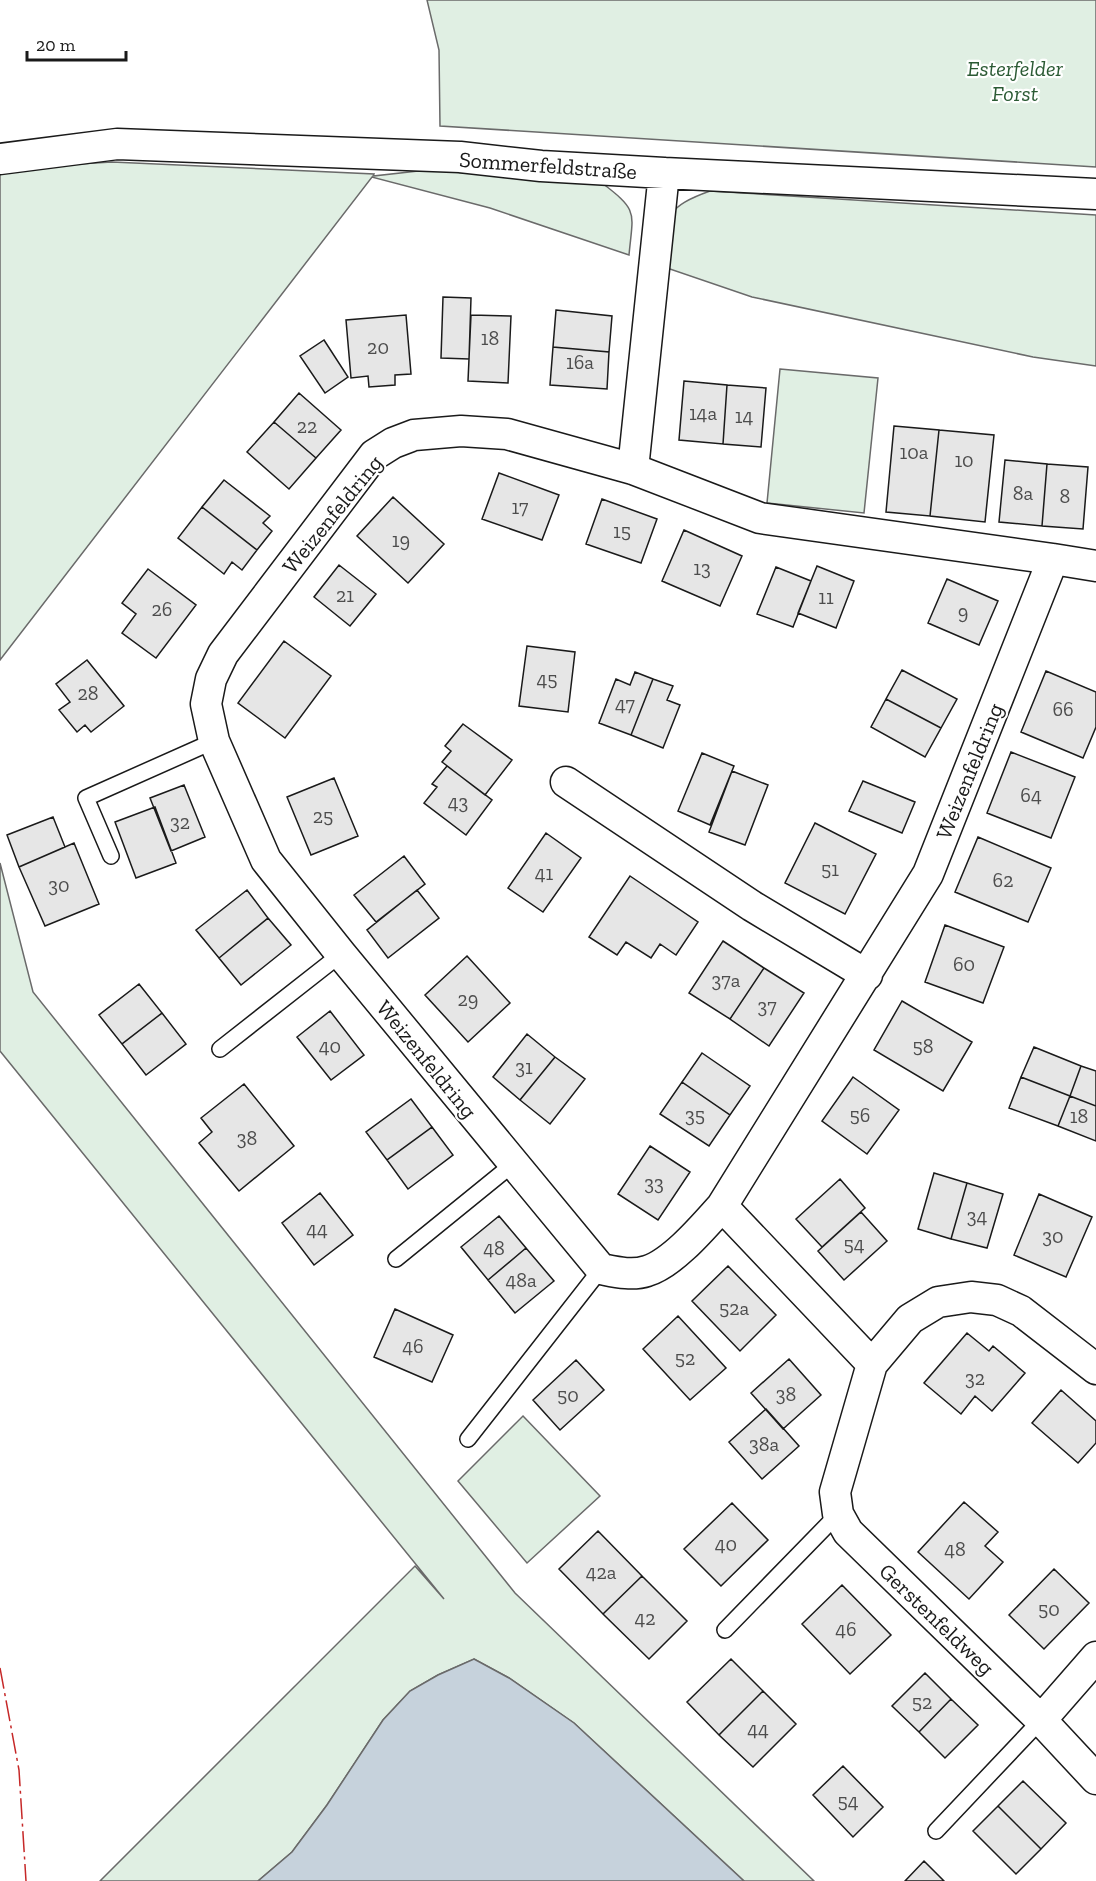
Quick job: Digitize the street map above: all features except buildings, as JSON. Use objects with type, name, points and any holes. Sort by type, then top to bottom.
[{"type":"street","name":"Sommerfeldstraße","points":[[0,159],[117,144],[460,158],[542,166],[664,173],[1096,194]]},
{"type":"street","points":[[633,469],[664,173]]},
{"type":"street","name":"Weizenfeldring","points":[[1053,559],[928,874],[722,1206],[689,1242],[648,1271],[623,1274],[601,1269],[266,860],[214,741],[206,704],[211,679],[223,654],[374,455],[414,435],[461,431],[507,434],[633,469],[760,518],[1053,559],[1096,566]]},
{"type":"street","points":[[566,782],[752,906],[867,975]]},
{"type":"street","points":[[722,1206],[872,1364]]},
{"type":"street","points":[[838,1514],[835,1492],[872,1364],[910,1319],[938,1302],[971,1296],[997,1300],[1021,1311],[1096,1369]]},
{"type":"street","name":"Gerstenfeldweg","points":[[838,1514],[848,1532],[1041,1720],[1096,1779]]},
{"type":"street","points":[[1041,1720],[1096,1657]]},
{"type":"lane","points":[[111,856],[86,798],[214,741]]},
{"type":"lane","points":[[220,1049],[341,954]]},
{"type":"lane","points":[[396,1259],[513,1164]]},
{"type":"lane","points":[[468,1440],[601,1269]]},
{"type":"lane","points":[[725,1630],[838,1514]]},
{"type":"lane","points":[[936,1831],[1041,1720]]},
{"type":"green space","name":"Esterfelder Forst","points":[[427,0],[1096,0],[1096,167],[440,126],[439,50]]},
{"type":"green space","points":[[112,162],[374,174],[373,176],[427,170],[602,183],[622,200],[631,213],[632,230],[629,255],[490,208],[372,177],[0,660],[0,173],[27,167]]},
{"type":"green space","points":[[710,191],[1096,215],[1096,366],[1033,357],[752,297],[664,267],[665,237],[669,218],[682,204]]},
{"type":"green space","points":[[780,369],[878,378],[864,513],[767,503]]},
{"type":"green space","points":[[0,863],[33,992],[515,1593],[814,1881],[744,1881],[574,1723],[509,1678],[474,1659],[410,1691],[383,1720],[327,1805],[292,1852],[258,1881],[100,1881],[415,1566],[444,1599],[0,1051]]},
{"type":"green space","points":[[523,1416],[600,1496],[527,1563],[458,1481]]},
{"type":"shaded area","points":[[474,1659],[509,1678],[574,1723],[744,1881],[258,1881],[292,1852],[327,1805],[383,1720],[410,1691]]},
{"type":"power","points":[[0,1668],[19,1770],[26,1881]]}]
